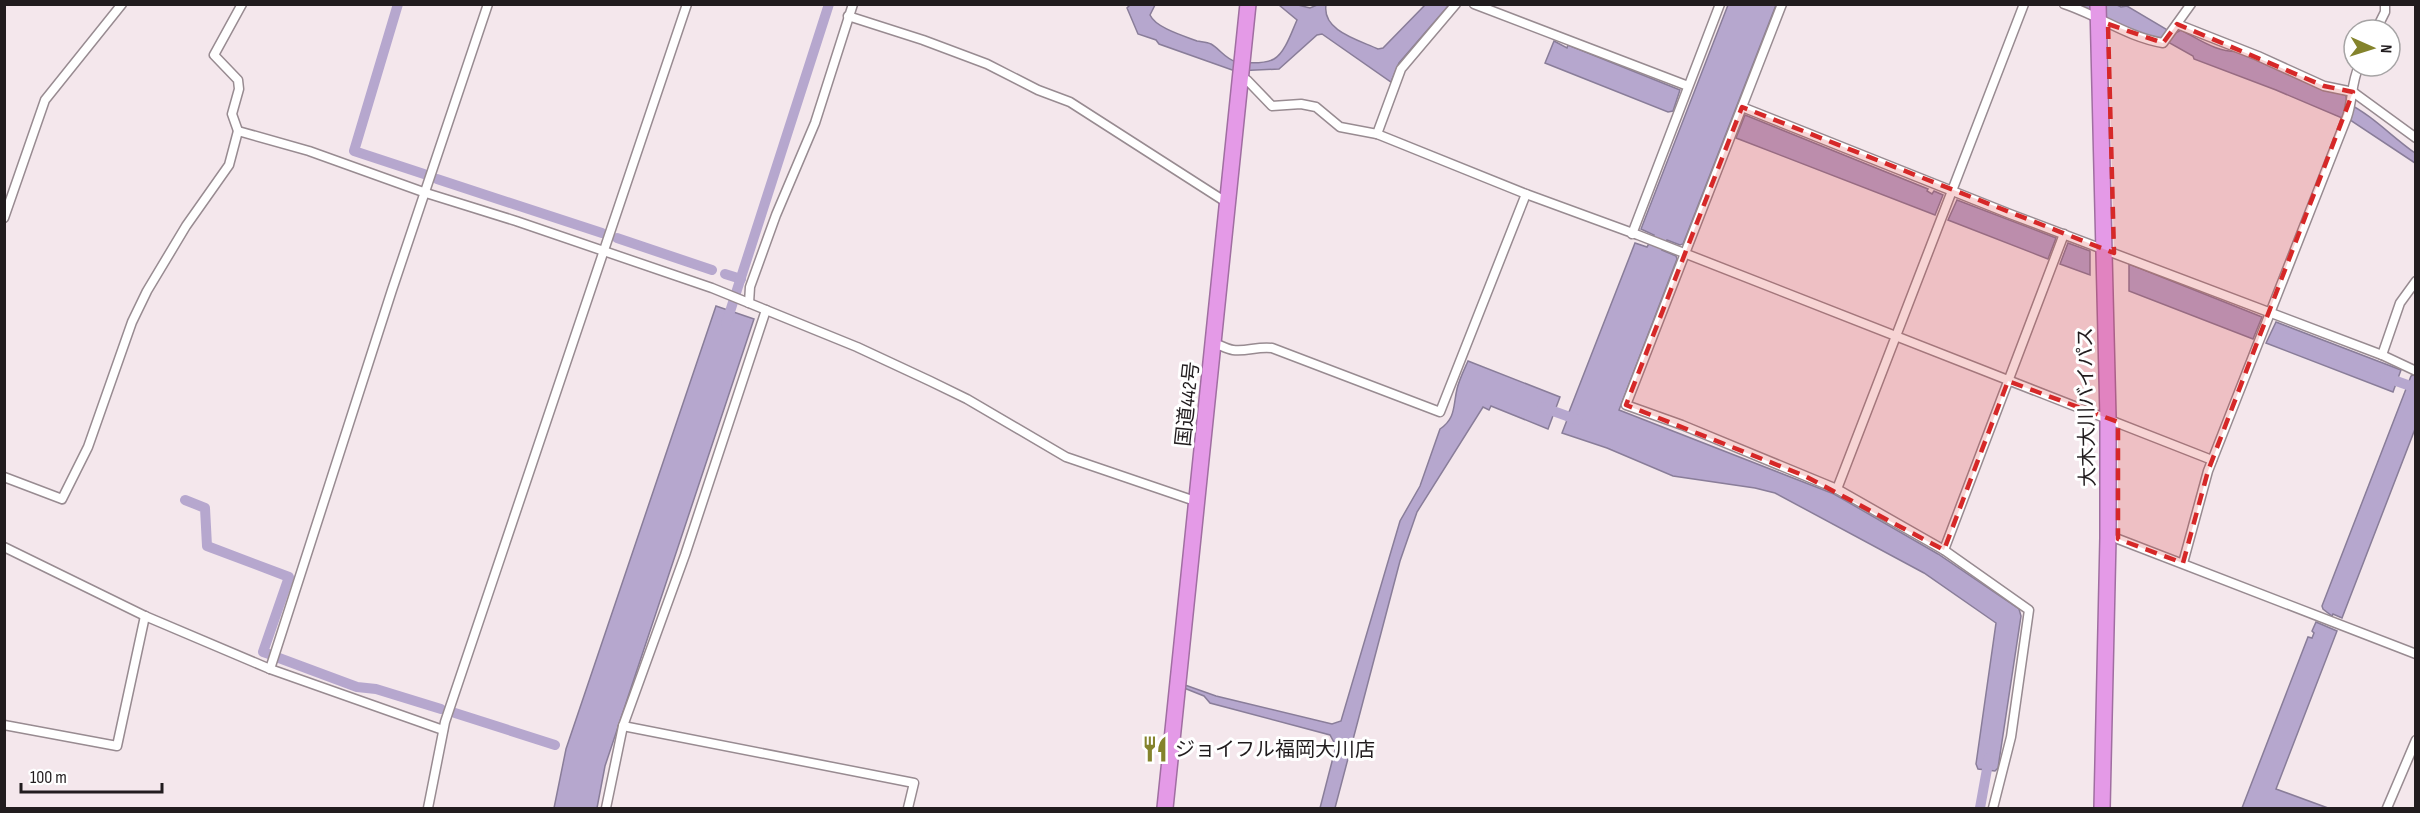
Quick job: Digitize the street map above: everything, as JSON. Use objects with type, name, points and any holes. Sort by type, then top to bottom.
[{"type":"highway","name":"国道442号","points":[[1165,808],[1248,4]]},
{"type":"highway","name":"大木大川バイパス","points":[[2103,14],[2118,539],[2112,808]]},
{"type":"highway","name":"大木大川バイパス","points":[[2102,808],[2113,420]]},
{"type":"street","points":[[4,218],[45,100],[122,4]]},
{"type":"street","points":[[4,477],[62,499],[88,447],[132,322],[147,291],[186,226],[229,165],[238,131],[232,114],[238,80],[214,55],[242,4]]},
{"type":"street","points":[[270,669],[488,4]]},
{"type":"street","points":[[428,808],[443,730],[687,4]]},
{"type":"street","points":[[747,302],[750,287],[776,215],[815,123],[853,4]]},
{"type":"street","points":[[1377,134],[1401,69],[1456,4]]},
{"type":"street","points":[[1474,4],[1688,86]]},
{"type":"street","points":[[1635,234],[1720,4]]},
{"type":"street","points":[[1782,4],[1682,253],[1626,405],[1837,489],[1944,550],[2029,610],[2011,737],[1993,808]]},
{"type":"street","points":[[1837,489],[2024,4]]},
{"type":"street","points":[[2064,4],[2103,14],[2144,39],[2163,43],[2191,4]]},
{"type":"street","points":[[848,16],[924,40],[987,64],[1038,90],[1070,102],[1229,204]]},
{"type":"street","points":[[2176,26],[2258,56],[2324,87],[2353,92],[2415,138]]},
{"type":"street","points":[[1240,77],[1272,106],[1301,104],[1316,107],[1340,127],[1377,134],[2212,460]]},
{"type":"street","points":[[2182,563],[2212,460],[2347,117],[2354,78]]},
{"type":"street","points":[[1742,107],[1952,191],[2415,370]]},
{"type":"street","points":[[238,131],[309,151],[426,194],[516,221],[747,302],[852,345],[967,399],[1066,457],[1198,502]]},
{"type":"street","points":[[1214,343],[1232,350],[1251,350],[1262,346],[1272,348],[1440,412],[1526,194]]},
{"type":"street","points":[[1944,550],[2064,234]]},
{"type":"street","points":[[2382,356],[2400,303],[2415,281]]},
{"type":"street","points":[[606,808],[623,726],[685,555],[766,310]]},
{"type":"street","points":[[2118,539],[2415,654]]},
{"type":"street","points":[[4,547],[145,616],[270,669],[443,730]]},
{"type":"street","points":[[4,725],[117,746],[145,616]]},
{"type":"street","points":[[623,726],[914,783],[908,808]]},
{"type":"street","points":[[2387,808],[2415,740]]},
{"type":"highlighted area","points":[[2108,24],[2163,43],[2177,24],[2324,86],[2353,92],[2208,471],[2183,563],[2118,539],[2118,422],[2008,381],[1944,550],[1805,476],[1626,405],[1742,107],[2114,253]]},
{"type":"shaded area","points":[[2115,4],[2121,7],[2127,6],[2174,34],[2181,30],[2218,48],[2242,51],[2340,91],[2346,96],[2347,103],[2415,153],[2415,163],[2350,120],[2351,117],[2343,115],[2342,118],[2194,59],[2193,56],[2161,38],[2131,31],[2073,5]]},
{"type":"shaded area","points":[[1130,5],[1155,5],[1150,15],[1164,28],[1211,44],[1233,61],[1251,63],[1274,59],[1282,52],[1288,41],[1297,20],[1279,5],[1298,5],[1310,8],[1326,5],[1326,14],[1336,28],[1378,49],[1383,48],[1425,5],[1449,5],[1399,63],[1391,82],[1322,34],[1317,35],[1279,69],[1235,71],[1159,44],[1156,40],[1138,34],[1127,8]]},
{"type":"shaded area","points":[[1728,5],[1776,5],[1683,244],[1667,240],[1662,250],[1676,256],[1677,259],[1619,410],[1834,494],[1938,554],[2019,609],[2021,616],[1998,768],[1995,771],[1978,769],[1976,764],[1996,623],[1924,573],[1775,493],[1673,476],[1607,448],[1562,433],[1567,420],[1564,419],[1569,412],[1635,243],[1647,247],[1654,235],[1641,229]]},
{"type":"shaded area","points":[[1554,41],[1567,48],[1568,45],[1680,90],[1673,111],[1668,112],[1545,63]]},
{"type":"shaded area","points":[[1745,115],[1928,189],[1927,191],[1932,194],[1934,191],[1943,195],[1935,215],[1736,138]]},
{"type":"shaded area","points":[[1957,200],[2056,238],[2048,259],[1948,220]]},
{"type":"shaded area","points":[[2068,243],[2090,251],[2090,275],[2060,264]]},
{"type":"shaded area","points":[[2129,264],[2262,317],[2253,339],[2129,291]]},
{"type":"shaded area","points":[[716,306],[754,319],[605,766],[597,808],[554,808],[566,749]]},
{"type":"shaded area","points":[[2276,322],[2401,370],[2393,392],[2266,343]]},
{"type":"shaded area","points":[[1468,361],[1560,397],[1548,429],[1491,406],[1489,410],[1483,407],[1417,512],[1400,561],[1335,808],[1320,808],[1336,746],[1330,735],[1210,703],[1204,696],[1184,688],[1185,685],[1216,696],[1332,724],[1341,721],[1400,521],[1420,486],[1440,429],[1451,416],[1458,386]]},
{"type":"shaded area","points":[[2413,375],[2416,376],[2415,429],[2342,618],[2333,614],[2332,616],[2322,606]]},
{"type":"shaded area","points":[[2316,622],[2337,631],[2276,789],[2328,808],[2242,808],[2308,637],[2312,638],[2314,633],[2312,631]]},
{"type":"waterway","points":[[398,4],[354,151],[424,174]]},
{"type":"waterway","points":[[726,324],[829,4]]},
{"type":"waterway","points":[[437,179],[602,233]]},
{"type":"waterway","points":[[617,238],[712,270]]},
{"type":"waterway","points":[[725,274],[741,279]]},
{"type":"waterway","points":[[2385,377],[2416,388]]},
{"type":"waterway","points":[[1542,407],[1578,420]]},
{"type":"waterway","points":[[185,500],[205,508],[207,546],[289,577],[263,652],[269,654]]},
{"type":"waterway","points":[[279,658],[357,687],[376,689],[441,709]]},
{"type":"waterway","points":[[455,713],[555,745]]},
{"type":"waterway","points":[[1980,808],[1989,758]]},
{"type":"place","name":"ジョイフル福岡大川店","points":[[1155,749]]}]
